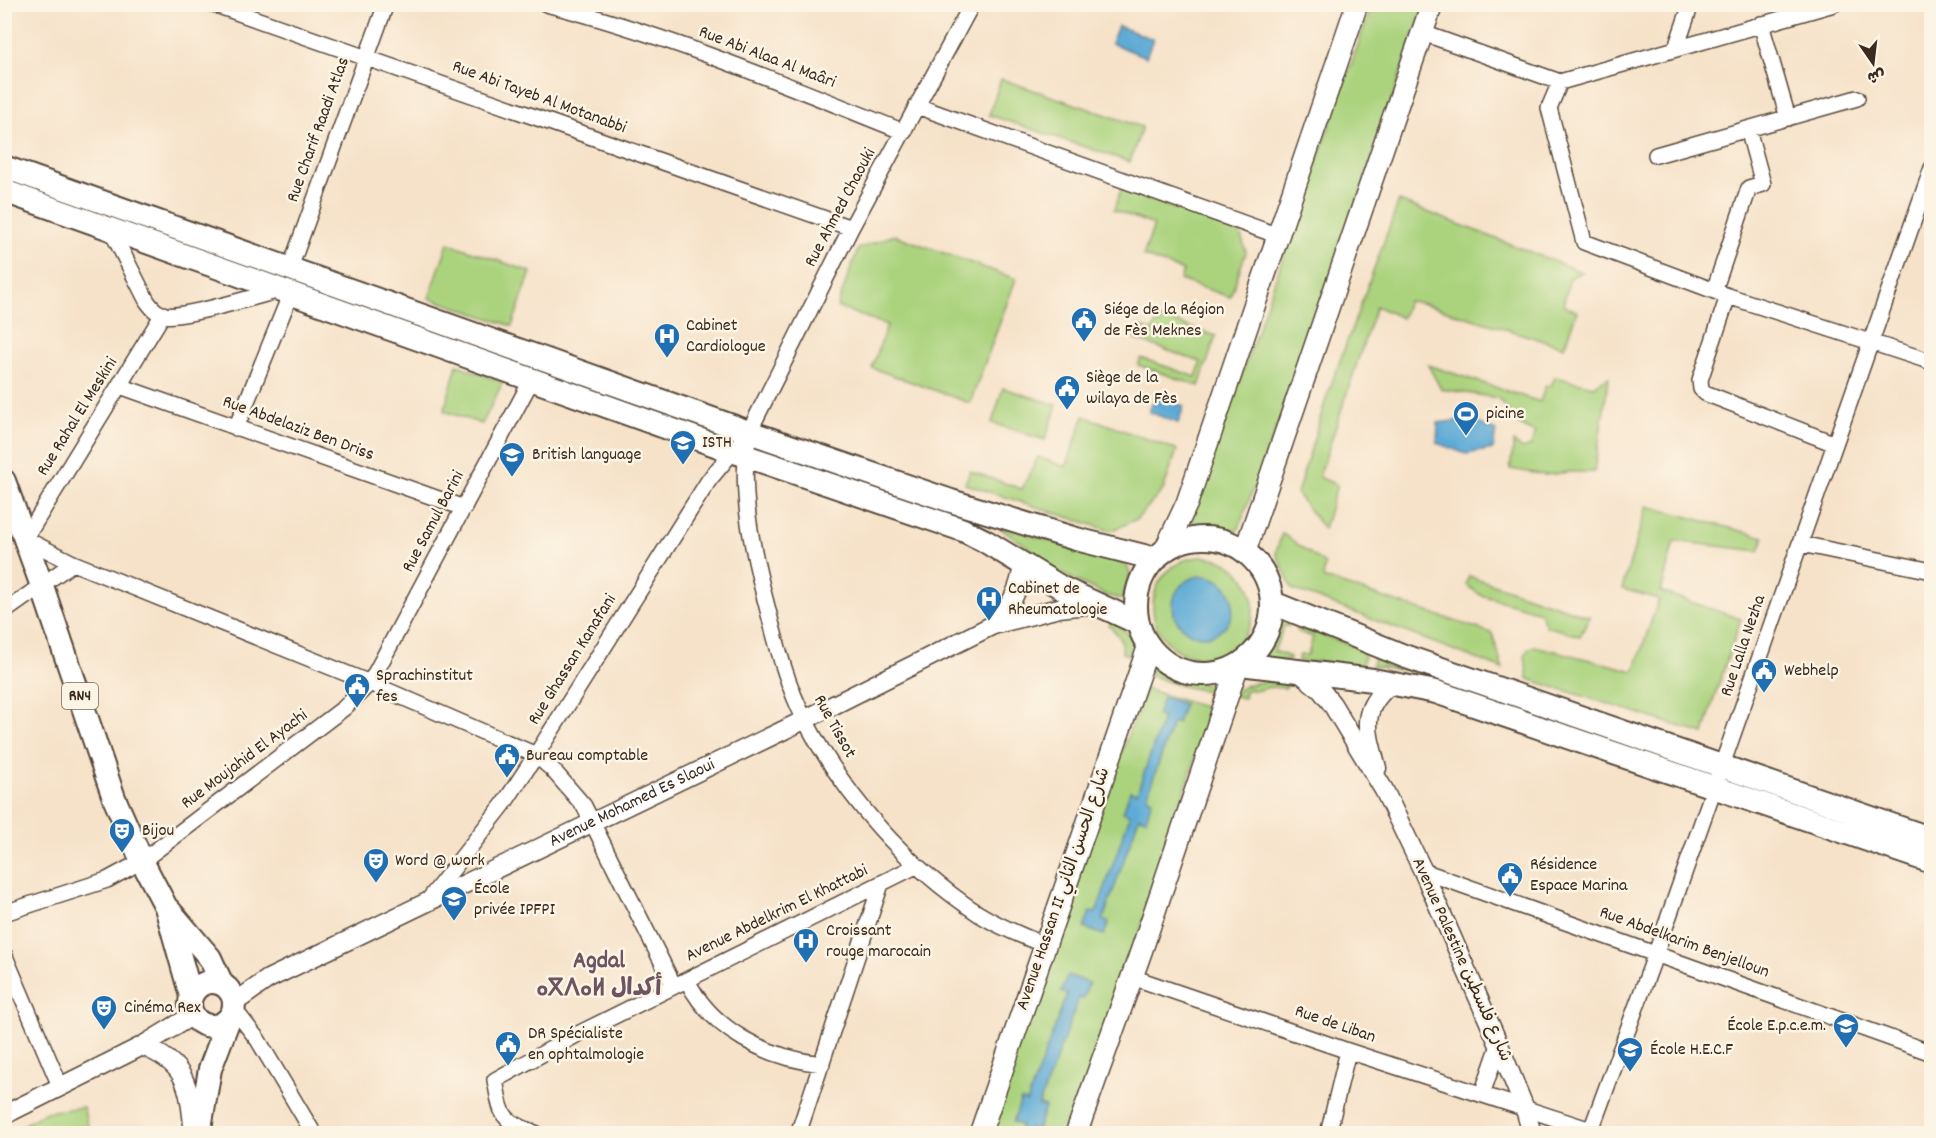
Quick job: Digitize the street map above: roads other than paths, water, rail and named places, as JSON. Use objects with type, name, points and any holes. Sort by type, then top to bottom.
[{"type":"main road","points":[[4,167],[749,432],[978,510],[1096,545],[1160,555],[1184,541],[1205,538],[1226,541],[1245,551],[1264,574],[1273,603],[1267,633],[1256,650],[1239,664],[1214,673],[1189,672],[1166,662],[1149,645],[1138,623],[1138,589],[1142,578],[1160,555],[1187,503],[1357,4]]},
{"type":"main road","points":[[1245,551],[1432,4]]},
{"type":"main road","points":[[4,191],[739,453],[963,530],[986,541],[1062,588],[1138,623]]},
{"type":"main road","name":"RN4","points":[[4,481],[114,798],[142,861],[166,907],[210,1069]]},
{"type":"main road","points":[[1273,603],[1404,656],[1719,776],[1932,862]]},
{"type":"main road","name":"Avenue Hassan II شارع الحسن الثاني","points":[[980,1134],[1149,645]]},
{"type":"main road","points":[[1239,664],[1392,683],[1436,692],[1932,839]]},
{"type":"main road","points":[[1076,1134],[1239,664]]},
{"type":"main road","name":"RN4","points":[[166,907],[210,958],[229,1000],[210,1069],[199,1134]]},
{"type":"main road","points":[[214,982],[229,1000],[221,1025],[205,1025],[194,1011],[196,989],[205,983],[214,982]]},
{"type":"street","name":"Rue Abi Tayeb Al Motanabbi","points":[[213,4],[851,228]]},
{"type":"street","name":"Rue Charif Raadi Atlas","points":[[290,268],[386,4]]},
{"type":"street","name":"Rue Abi Alaa Al Maâri","points":[[546,4],[699,52],[904,132]]},
{"type":"street","name":"Rue Ahmed Chaouki","points":[[749,432],[851,228],[972,4]]},
{"type":"street","points":[[1676,48],[1691,4]]},
{"type":"street","points":[[1423,33],[1560,82],[1834,4]]},
{"type":"street","points":[[1761,24],[1788,118]]},
{"type":"street","points":[[1560,82],[1550,108],[1584,242],[1721,293],[1932,362]]},
{"type":"street","points":[[1656,155],[1857,98]]},
{"type":"street","points":[[917,106],[1279,236]]},
{"type":"street","points":[[1748,129],[1763,184],[1749,188],[1700,380],[1701,389],[1705,393],[1835,444]]},
{"type":"street","name":"Rue Lalla Nezha","points":[[1593,1132],[1932,168]]},
{"type":"street","points":[[110,228],[147,301],[153,309],[163,314],[182,314],[286,292]]},
{"type":"street","points":[[236,428],[286,292]]},
{"type":"street","name":"Rue Rahal El Meskini","points":[[25,539],[163,314]]},
{"type":"street","name":"Rue Samul Barini","points":[[370,683],[532,379]]},
{"type":"street","name":"Rue Abdelaziz Ben Driss","points":[[120,386],[464,508]]},
{"type":"street","name":"Rue Ghassan Kanafani","points":[[425,905],[503,805],[709,480],[739,453],[749,432]]},
{"type":"street","name":"Rue Tissot","points":[[739,453],[754,555],[787,673],[805,720],[854,797],[916,866],[980,914],[1008,930],[1044,945]]},
{"type":"street","points":[[25,539],[73,563],[370,683],[536,755],[552,769],[584,806],[680,983],[693,993],[709,1012],[741,1037],[761,1049],[796,1061],[822,1064]]},
{"type":"street","points":[[1801,544],[1932,571]]},
{"type":"street","points":[[4,612],[73,563]]},
{"type":"street","name":"Avenue Mohamed Es Slaoui","points":[[993,626],[1014,600],[1023,565]]},
{"type":"street","name":"Avenue Mohamed Es Slaoui","points":[[229,1000],[993,626],[1059,608],[1095,604]]},
{"type":"street","name":"Avenue Palestine شارع فلسطين","points":[[1298,671],[1321,690],[1332,704],[1384,790],[1423,871],[1499,1045],[1525,1109],[1532,1134]]},
{"type":"street","name":"Rue Moujahid El Ayachi","points":[[4,913],[107,880],[142,861],[344,708],[370,683]]},
{"type":"street","name":"Avenue Palestine شارع فلسطين","points":[[1384,790],[1370,743],[1368,714],[1379,693],[1392,683]]},
{"type":"street","name":"Avenue Abdelkrim El Khattabi","points":[[537,1134],[511,1124],[502,1113],[495,1080],[578,1034],[916,866]]},
{"type":"street","name":"Rue Abdelkarim Benjelloun","points":[[1423,871],[1932,1053]]},
{"type":"street","points":[[798,1134],[881,884]]},
{"type":"street","points":[[4,954],[60,1086]]},
{"type":"street","name":"Rue de Liban","points":[[1132,976],[1348,1051],[1593,1132]]},
{"type":"street","points":[[229,1000],[258,1040],[314,1134]]},
{"type":"street","points":[[4,1115],[142,1046],[194,1011]]},
{"type":"street","points":[[1482,1094],[1499,1045]]},
{"type":"street","points":[[142,1046],[156,1051],[178,1067],[187,1089],[194,1134]]},
{"type":"street","points":[[1328,1134],[1348,1051]]},
{"type":"water","points":[[1118,26],[1153,39],[1146,57],[1111,43]]},
{"type":"water","points":[[1155,396],[1184,406],[1178,423],[1149,412]]},
{"type":"water","name":"picine","points":[[1469,419],[1496,431],[1493,449],[1466,454],[1437,443],[1438,423]]},
{"type":"water","points":[[1197,576],[1209,576],[1220,581],[1228,589],[1233,606],[1231,618],[1220,631],[1209,636],[1197,636],[1186,631],[1178,623],[1173,612],[1173,600],[1178,589],[1186,581]]},
{"type":"water","points":[[1163,697],[1184,704],[1177,723],[1173,722],[1147,797],[1152,800],[1146,819],[1139,817],[1103,920],[1109,922],[1104,935],[1084,928],[1090,912],[1096,913],[1130,815],[1123,812],[1130,791],[1137,793],[1163,718],[1157,715]]},
{"type":"water","points":[[1068,975],[1089,983],[1083,999],[1079,998],[1039,1105],[1045,1107],[1037,1130],[1030,1127],[1027,1133],[1018,1133],[1021,1125],[1013,1122],[1021,1100],[1027,1102],[1067,994],[1061,992]]},
{"type":"place","name":"Siége de la Région de Fès Meknes","points":[[1084,343]]},
{"type":"place","name":"Cabinet Cardiologue","points":[[667,359]]},
{"type":"place","name":"Siège de la wilaya de Fès","points":[[1067,411]]},
{"type":"place","name":"picine","points":[[1466,437]]},
{"type":"place","name":"ISTH","points":[[683,466]]},
{"type":"place","name":"British language","points":[[512,478]]},
{"type":"place","name":"Cabinet de Rheumatologie","points":[[989,622]]},
{"type":"place","name":"Webhelp","points":[[1764,694]]},
{"type":"place","name":"Sprachinstitut fes","points":[[357,709]]},
{"type":"place","name":"Bureau comptable","points":[[507,779]]},
{"type":"place","name":"Bijou","points":[[122,854]]},
{"type":"place","name":"Word @ work","points":[[376,884]]},
{"type":"place","name":"Résidence Espace Marina","points":[[1510,898]]},
{"type":"place","name":"École privée IPFPI","points":[[454,922]]},
{"type":"place","name":"Croissant rouge marocain","points":[[806,964]]},
{"type":"place","name":"Cinéma Rex","points":[[104,1031]]},
{"type":"place","name":"École E.p.c.e.m.","points":[[1846,1049]]},
{"type":"place","name":"DR Spécialiste en ophtalmologie","points":[[508,1067]]},
{"type":"place","name":"École H.E.C.F","points":[[1630,1073]]},
{"type":"district","name":"Agdal ⴰⴳⴷⴰⵍ أكدال","points":[[599,976]]}]
